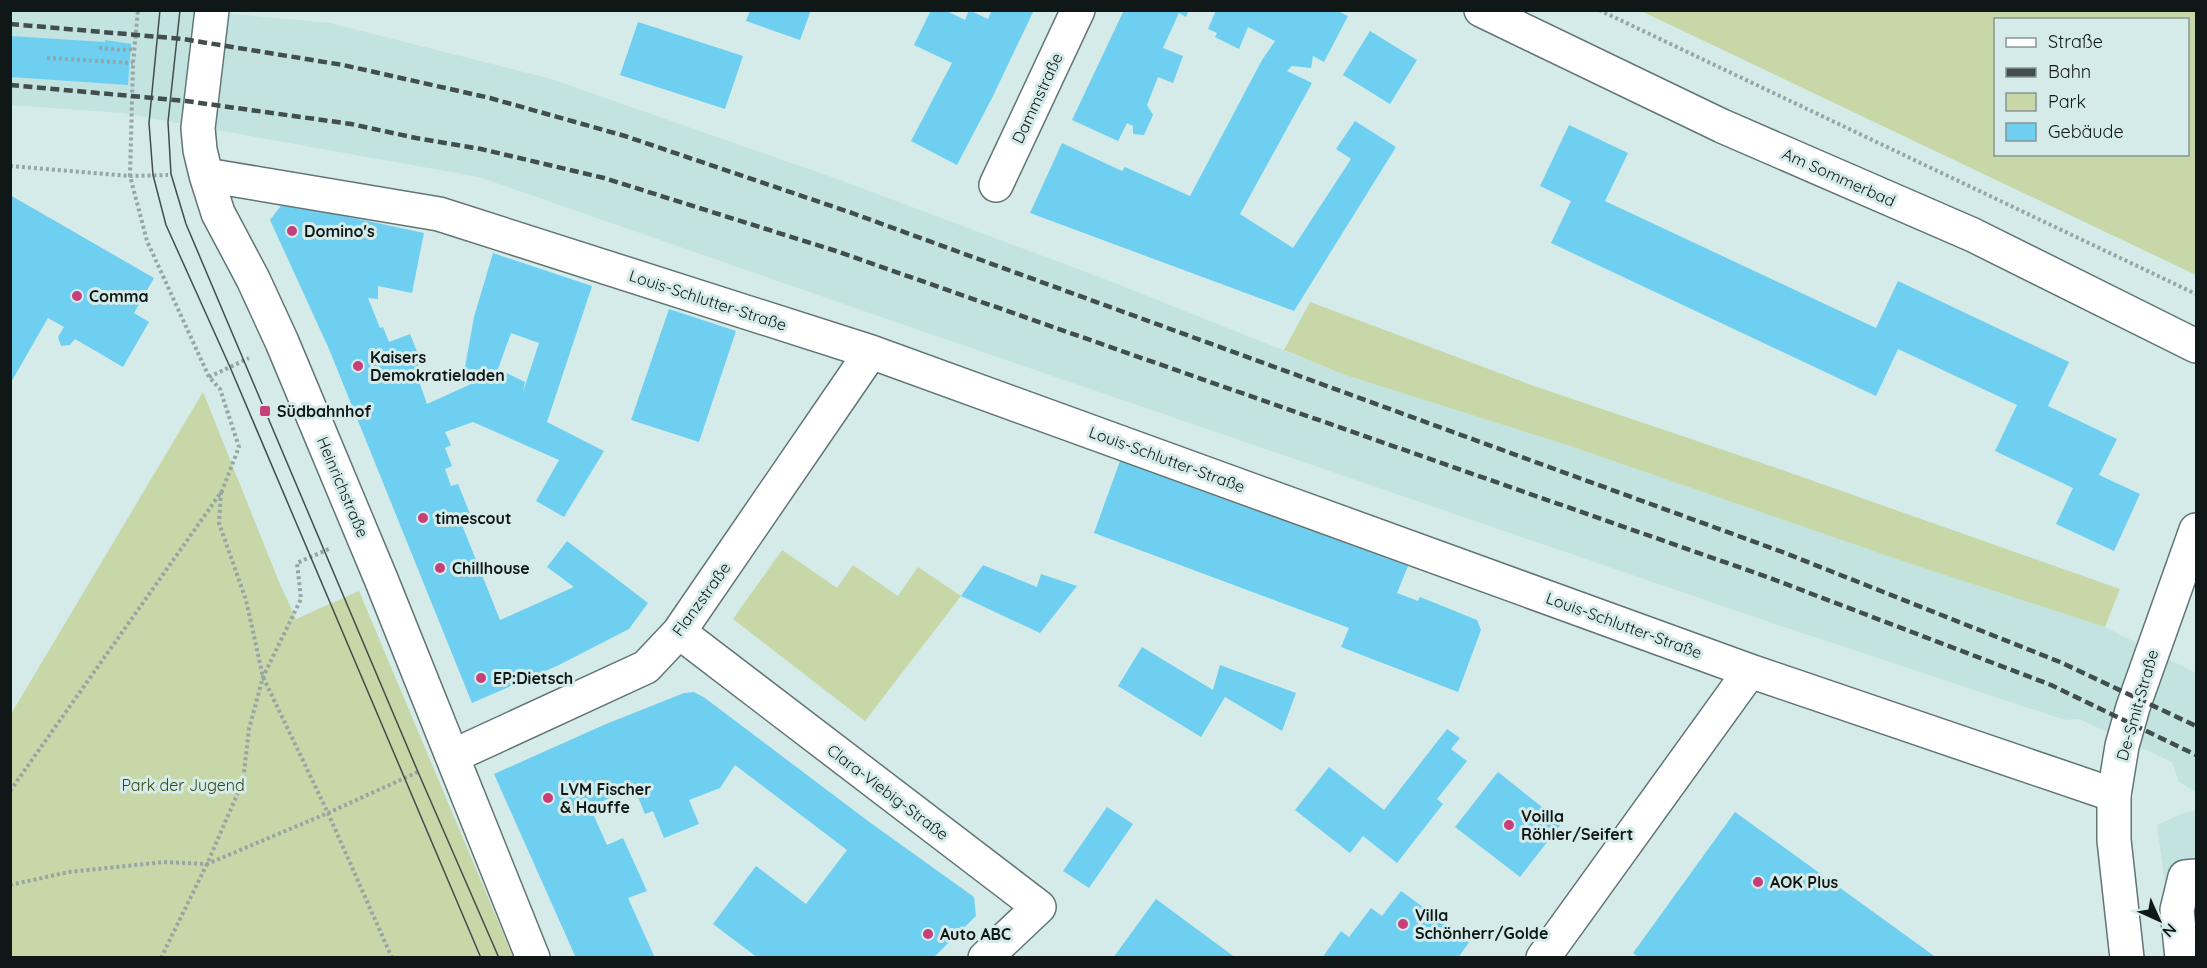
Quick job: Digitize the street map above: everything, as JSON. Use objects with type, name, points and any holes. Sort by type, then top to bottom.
[{"type":"street","name":"Heinrichstraße","points":[[212,10],[198,128],[200,150],[218,213],[253,279],[282,342],[453,756],[533,957]]},
{"type":"street","name":"Dammstraße","points":[[996,185],[1078,10]]},
{"type":"street","name":"Am Sommerbad","points":[[1481,10],[1722,126],[1972,235],[2196,346]]},
{"type":"street","name":"Louis-Schlutter-Straße","points":[[206,175],[439,214],[871,352],[1750,670],[2114,795]]},
{"type":"street","name":"Flanzstraße","points":[[453,756],[646,667],[679,632],[871,352]]},
{"type":"street","name":"De-Smit-Straße","points":[[2127,957],[2114,840],[2114,795],[2122,746],[2133,707],[2196,530]]},
{"type":"street","name":"Clara-Viebig-Straße","points":[[679,632],[1039,907],[986,957]]},
{"type":"street","points":[[1543,957],[1750,670]]},
{"type":"street","points":[[2182,957],[2177,910],[2185,877],[2196,876]]},
{"type":"path","points":[[10,791],[222,491],[239,447],[220,389],[209,377],[147,241],[130,176],[133,63],[138,10]]},
{"type":"path","points":[[1599,10],[2196,294]]},
{"type":"path","points":[[99,48],[134,49]]},
{"type":"path","points":[[46,58],[133,63]]},
{"type":"path","points":[[10,165],[130,176]]},
{"type":"path","points":[[209,377],[230,367]]},
{"type":"path","points":[[222,491],[219,523],[246,600],[263,677],[328,813],[392,957]]},
{"type":"path","points":[[161,957],[207,864],[243,781],[249,729],[263,677],[301,599],[297,563],[336,546]]},
{"type":"path","points":[[10,885],[69,872],[164,862],[207,864],[328,813],[453,756]]},
{"type":"shaded area","points":[[191,10],[330,23],[551,79],[840,180],[1115,283],[1345,375],[1570,446],[1914,565],[2105,627],[2196,673],[2196,792],[2179,782],[2172,762],[2079,719],[2065,720],[1781,626],[479,177],[122,113],[11,105],[10,11]]},
{"type":"shaded area","points":[[2196,811],[2196,957],[2175,957],[2157,825],[2186,812]]},
{"type":"green space","points":[[1641,11],[2196,11],[2196,275]]},
{"type":"green space","points":[[1310,302],[1531,385],[1765,464],[2120,589],[2105,627],[1914,565],[1570,446],[1345,375],[1284,350]]},
{"type":"green space","name":"Park der Jugend","points":[[203,392],[296,619],[359,591],[513,957],[11,957],[11,714]]},
{"type":"green space","points":[[782,550],[837,588],[853,565],[898,596],[918,567],[961,596],[865,721],[733,619]]},
{"type":"building","points":[[750,10],[811,10],[800,40],[746,21]]},
{"type":"building","points":[[931,10],[945,10],[965,20],[969,10],[988,19],[992,10],[1034,10],[957,165],[911,141],[952,63],[914,45]]},
{"type":"building","points":[[1124,10],[1189,10],[1186,17],[1179,13],[1163,48],[1183,56],[1173,83],[1158,77],[1147,105],[1153,115],[1144,135],[1133,134],[1133,126],[1127,123],[1118,141],[1072,120]]},
{"type":"building","points":[[1216,10],[1336,10],[1348,16],[1324,62],[1313,56],[1311,68],[1292,66],[1287,71],[1312,83],[1240,214],[1293,248],[1351,159],[1336,149],[1355,121],[1396,147],[1294,311],[1030,213],[1062,143],[1122,171],[1125,167],[1190,196],[1262,60],[1275,41],[1248,27],[1239,49],[1215,37],[1217,33],[1208,29]]},
{"type":"building","points":[[638,22],[743,56],[725,109],[620,75]]},
{"type":"building","points":[[1370,31],[1417,60],[1390,104],[1343,75]]},
{"type":"building","points":[[10,36],[105,42],[105,40],[131,44],[128,85],[10,77]]},
{"type":"building","points":[[1569,125],[1628,153],[1605,201],[1876,328],[1898,281],[2069,362],[2048,406],[2117,439],[2099,475],[2140,494],[2114,551],[2056,524],[2073,488],[1995,451],[2017,405],[1898,349],[1876,396],[1551,243],[1571,201],[1540,186]]},
{"type":"building","name":"Comma","points":[[10,195],[154,278],[134,313],[149,322],[123,367],[75,339],[70,345],[61,346],[58,337],[64,327],[48,318],[10,384]]},
{"type":"building","points":[[283,203],[424,233],[412,293],[378,286],[378,299],[368,298],[380,328],[383,327],[389,342],[410,334],[422,364],[414,367],[427,404],[471,384],[465,367],[474,317],[493,253],[592,286],[547,422],[604,451],[564,517],[536,501],[559,460],[473,422],[445,432],[451,445],[445,448],[452,466],[445,469],[451,486],[458,484],[473,521],[462,525],[500,620],[574,587],[547,567],[567,541],[648,603],[629,629],[557,666],[472,703],[329,349],[270,220]],"holes":[[[511,333],[539,343],[523,392],[525,382],[498,369]]]},
{"type":"building","points":[[669,309],[736,331],[699,442],[631,420]]},
{"type":"building","points":[[1120,461],[1408,566],[1397,593],[1418,601],[1420,597],[1477,620],[1481,630],[1458,692],[1341,647],[1349,628],[1094,533]]},
{"type":"building","points":[[983,565],[1037,587],[1041,574],[1077,586],[1040,633],[961,596]]},
{"type":"building","points":[[1142,647],[1213,690],[1220,665],[1296,693],[1282,731],[1225,697],[1201,737],[1118,686]]},
{"type":"building","points":[[694,692],[974,897],[976,916],[933,958],[758,958],[713,924],[756,866],[806,904],[847,850],[735,765],[720,788],[689,800],[699,824],[664,838],[653,811],[645,814],[634,787],[590,807],[607,845],[623,838],[647,891],[628,898],[655,958],[576,958],[494,774],[606,724],[684,693]]},
{"type":"building","points":[[1447,729],[1460,738],[1451,749],[1467,761],[1437,799],[1443,804],[1397,863],[1363,836],[1350,853],[1295,810],[1329,767],[1384,810]]},
{"type":"building","name":"Voilla Röhler/Seifert","points":[[1498,772],[1562,823],[1520,877],[1455,827]]},
{"type":"building","points":[[1107,807],[1133,824],[1089,888],[1063,871]]},
{"type":"building","name":"AOK Plus","points":[[1735,812],[1937,958],[1639,958],[1633,953]]},
{"type":"building","name":"Villa Schönherr/Golde","points":[[1401,891],[1470,941],[1458,958],[1322,958],[1341,931],[1349,937],[1371,908],[1382,916]]},
{"type":"building","points":[[1156,899],[1236,958],[1113,958]]},
{"type":"tram line","points":[[160,10],[149,123],[153,175],[166,225],[230,367],[481,958]]},
{"type":"tram line","points":[[180,10],[168,122],[171,174],[186,224],[499,958]]},
{"type":"railway","points":[[10,24],[183,39],[343,65],[490,98],[625,136],[852,213],[1785,553],[2060,662],[2196,726]]},
{"type":"railway","points":[[10,85],[186,101],[351,124],[481,149],[604,178],[836,251],[1770,578],[2051,685],[2196,755]]},
{"type":"place","name":"Domino's","points":[[292,231]]},
{"type":"place","name":"Comma","points":[[77,296]]},
{"type":"place","name":"Kaisers Demokratieladen","points":[[358,366]]},
{"type":"place","name":"Südbahnhof","points":[[265,411]]},
{"type":"place","name":"timescout","points":[[423,518]]},
{"type":"place","name":"Chillhouse","points":[[440,568]]},
{"type":"place","name":"EP:Dietsch","points":[[481,678]]},
{"type":"place","name":"LVM Fischer & Hauffe","points":[[548,798]]},
{"type":"place","name":"Voilla Röhler/Seifert","points":[[1509,825]]},
{"type":"place","name":"AOK Plus","points":[[1758,882]]},
{"type":"place","name":"Villa Schönherr/Golde","points":[[1403,924]]},
{"type":"place","name":"Auto ABC","points":[[928,934]]}]
